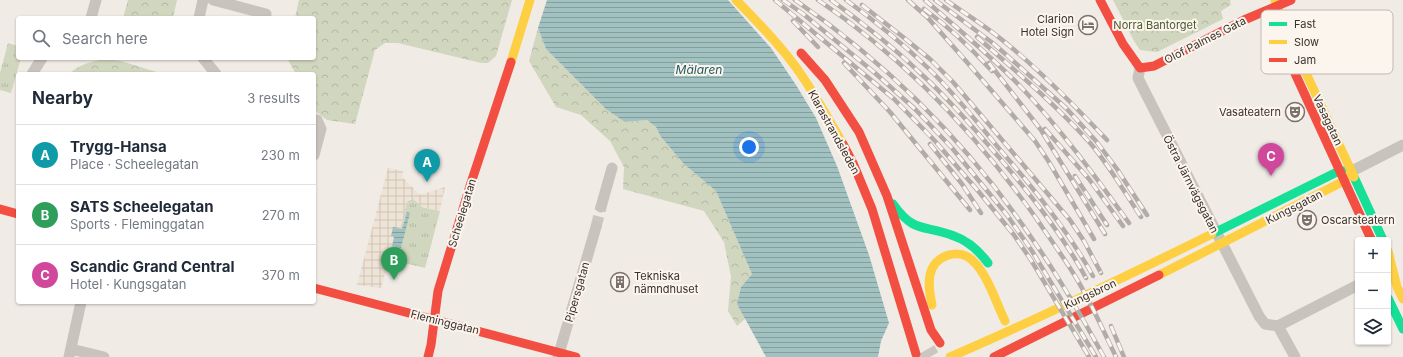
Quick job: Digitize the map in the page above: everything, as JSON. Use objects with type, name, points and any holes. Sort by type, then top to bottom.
[{"type":"main road","name":"Scheelegatan","points":[[428,357],[438,292],[470,186],[530,0]]},
{"type":"main road","name":"Klarastrandsleden","points":[[736,0],[757,21],[800,73],[823,109],[853,163],[872,209],[916,354]]},
{"type":"main road","points":[[1100,0],[1119,38],[1140,68]]},
{"type":"main road","name":"Olof Palmes Gata","points":[[1271,7],[1291,0]]},
{"type":"main road","name":"Olof Palmes Gata","points":[[1140,68],[1154,66],[1261,12]]},
{"type":"main road","name":"Klarastrandsleden","points":[[849,134],[832,102],[799,51],[825,80],[860,132],[887,196]]},
{"type":"main road","name":"Vasagatan","points":[[1294,74],[1371,237]]},
{"type":"main road","name":"Vasagatan","points":[[1307,74],[1382,237]]},
{"type":"main road","points":[[823,109],[829,134],[840,159]]},
{"type":"main road","name":"Klarastrandsleden","points":[[856,148],[882,205],[910,297]]},
{"type":"main road","name":"Kungsgatan","points":[[1227,227],[1339,171],[1352,171]]},
{"type":"main road","name":"Kungsgatan","points":[[1233,238],[1344,181],[1352,171]]},
{"type":"main road","points":[[887,196],[901,215],[910,223],[919,228],[953,234],[974,246],[983,255],[992,270]]},
{"type":"main road","points":[[887,196],[931,330],[940,343],[939,328],[930,298],[928,282],[930,270],[936,261],[944,256],[956,254],[967,257],[981,272],[1016,346]]},
{"type":"main road","points":[[0,209],[16,213]]},
{"type":"main road","points":[[0,218],[16,222]]},
{"type":"main road","name":"Kungsbron","points":[[950,357],[1010,331],[1227,227]]},
{"type":"main road","name":"Kungsbron","points":[[994,357],[1233,238]]},
{"type":"main road","points":[[1391,263],[1397,287],[1403,299]]},
{"type":"main road","points":[[1391,282],[1397,287]]},
{"type":"main road","points":[[1112,283],[1119,296]]},
{"type":"main road","name":"Fleminggatan","points":[[316,289],[545,357]]},
{"type":"main road","name":"Fleminggatan","points":[[329,302],[433,323],[559,355],[576,357]]},
{"type":"main road","points":[[1391,304],[1403,329]]},
{"type":"main road","points":[[1015,316],[1027,341]]},
{"type":"street","points":[[92,16],[96,0]]},
{"type":"street","points":[[199,16],[203,0]]},
{"type":"street","points":[[213,0],[266,14]]},
{"type":"street","points":[[33,72],[41,60]]},
{"type":"street","points":[[205,60],[214,72]]},
{"type":"street","name":"Östra Järnvägsgatan","points":[[1140,68],[1138,78],[1259,316],[1265,324],[1278,326]]},
{"type":"street","points":[[316,121],[321,128],[316,147]]},
{"type":"street","name":"Kungsgatan","points":[[1352,171],[1403,145]]},
{"type":"street","points":[[601,207],[612,168]]},
{"type":"street","name":"Pipersgatan","points":[[559,355],[596,226]]},
{"type":"street","points":[[1295,357],[1278,326],[1355,287]]},
{"type":"street","points":[[81,304],[70,353],[104,357]]},
{"type":"green space","points":[[128,0],[177,0],[173,16],[124,16]]},
{"type":"green space","points":[[299,0],[512,0],[496,56],[488,63],[481,63],[398,43],[385,43],[375,50],[355,124],[327,120],[316,112],[316,72],[295,72],[288,60],[316,60],[316,16],[295,16]]},
{"type":"green space","name":"Norra Bantorget","points":[[1113,0],[1231,0],[1231,5],[1221,11],[1223,19],[1157,52],[1140,50]]},
{"type":"green space","points":[[538,28],[546,49],[583,86],[625,122],[647,120],[656,127],[661,137],[684,164],[716,191],[752,274],[741,287],[737,304],[746,318],[737,326],[728,311],[731,277],[724,242],[704,211],[623,189],[624,167],[610,141],[581,115],[556,107],[529,61]]},
{"type":"green space","points":[[8,43],[16,45],[16,60],[20,60],[11,93],[0,90],[0,73]]},
{"type":"green space","points":[[101,60],[121,61],[157,72],[72,72],[82,65]]},
{"type":"green space","points":[[412,197],[422,207],[440,211],[425,268],[388,259],[392,246],[401,248],[407,212],[402,229],[400,229],[407,201],[411,200]]},
{"type":"shaded area","points":[[388,168],[403,171],[402,177],[420,195],[445,187],[440,211],[422,207],[412,198],[407,202],[400,229],[393,227],[395,237],[381,288],[357,285]]},
{"type":"water","name":"Mälaren","points":[[513,0],[728,0],[771,48],[796,85],[816,118],[837,166],[869,255],[889,323],[881,341],[878,357],[766,357],[737,304],[741,287],[752,274],[716,191],[684,164],[661,137],[656,127],[647,120],[625,122],[606,109],[546,49],[538,28]]},
{"type":"water","points":[[407,212],[410,213],[401,248],[392,246],[394,237],[391,236],[393,227],[402,229]]},
{"type":"pier","points":[[512,0],[547,0],[537,31],[512,2]]},
{"type":"tunnel","points":[[596,227],[601,207]]},
{"type":"tunnel","points":[[926,350],[930,357]]},
{"type":"railway","points":[[775,0],[894,99],[935,141],[1014,235],[1031,260],[1089,357]]},
{"type":"railway","points":[[783,0],[802,13],[875,73],[915,109],[952,148],[1007,215],[1032,251],[1096,357]]},
{"type":"railway","points":[[795,0],[863,51],[895,79],[955,140],[1008,205],[1033,240],[1070,297],[1104,357]]},
{"type":"railway","points":[[818,0],[850,23],[909,72],[937,99],[989,157],[1036,218],[1063,257],[1088,299],[1116,357]]},
{"type":"railway","points":[[831,0],[865,25],[897,52],[962,115],[1037,204],[1068,247],[1086,278]]},
{"type":"railway","points":[[846,0],[878,24],[908,50],[957,98],[1051,212],[1073,243],[1093,276]]},
{"type":"railway","points":[[908,0],[928,18],[1035,141],[1094,239]]},
{"type":"railway","points":[[925,0],[997,63],[1035,102],[1077,153],[1129,223]]},
{"type":"railway","points":[[935,0],[994,44],[1066,108],[1096,141],[1117,169],[1147,215]]},
{"type":"railway","points":[[946,0],[994,34],[1043,75],[1107,140]]},
{"type":"railway","points":[[862,5],[930,59],[953,82],[1070,220],[1084,241],[1101,273]]},
{"type":"railway","points":[[924,9],[960,38],[992,71]]},
{"type":"railway","points":[[793,21],[818,47]]},
{"type":"railway","points":[[977,37],[1050,102],[1091,144],[1111,171],[1141,217]]},
{"type":"railway","points":[[844,63],[890,112],[970,210]]},
{"type":"railway","points":[[989,63],[1041,130],[1105,234]]},
{"type":"railway","points":[[1045,129],[1089,179],[1123,226]]},
{"type":"railway","points":[[930,144],[962,184],[981,213]]},
{"type":"railway","points":[[1075,176],[1107,225]]},
{"type":"railway","points":[[1111,326],[1124,357]]},
{"type":"traffic: fast","points":[[1212,234],[1339,171],[1352,171]]},
{"type":"traffic: fast","points":[[1354,177],[1382,237]]},
{"type":"traffic: fast","points":[[893,204],[901,214],[914,225],[944,232],[959,238],[969,244],[988,263]]},
{"type":"traffic: fast","points":[[1391,304],[1403,329]]},
{"type":"traffic: slow","points":[[511,62],[530,0]]},
{"type":"traffic: slow","points":[[736,0],[770,35],[793,63],[812,90],[843,144]]},
{"type":"traffic: slow","points":[[1275,0],[1279,10]]},
{"type":"traffic: slow","points":[[1306,74],[1354,177]]},
{"type":"traffic: slow","points":[[1159,275],[1344,181],[1352,171]]},
{"type":"traffic: slow","points":[[950,357],[1016,328],[1212,234]]},
{"type":"traffic: slow","points":[[932,305],[929,282],[932,268],[936,262],[948,255],[961,254],[973,261],[983,274],[1005,321]]},
{"type":"traffic: slow","points":[[1391,263],[1397,287],[1403,299]]},
{"type":"traffic: jam","points":[[1100,0],[1123,44],[1140,68],[1154,66],[1261,13]]},
{"type":"traffic: jam","points":[[1268,10],[1291,0]]},
{"type":"traffic: jam","points":[[801,53],[825,80],[859,132],[887,196],[931,330],[940,343]]},
{"type":"traffic: jam","points":[[428,357],[438,291],[470,186],[511,62]]},
{"type":"traffic: jam","points":[[1295,74],[1370,237]]},
{"type":"traffic: jam","points":[[843,144],[853,163],[872,209],[916,354]]},
{"type":"traffic: jam","points":[[0,209],[16,213]]},
{"type":"traffic: jam","points":[[994,357],[1159,275]]},
{"type":"traffic: jam","points":[[316,289],[576,357]]},
{"type":"place","name":"Clarion Hotel Sign","points":[[1088,25]]},
{"type":"place","name":"Vasateatern","points":[[1295,112]]},
{"type":"place","name":"Scandic Grand Central","points":[[1271,176]]},
{"type":"place","name":"Trygg-Hansa","points":[[427,182]]},
{"type":"place","name":"Oscarsteatern","points":[[1307,220]]},
{"type":"place","name":"SATS Scheelegatan","points":[[394,280]]},
{"type":"place","name":"Tekniska nämndhuset","points":[[620,282]]}]
